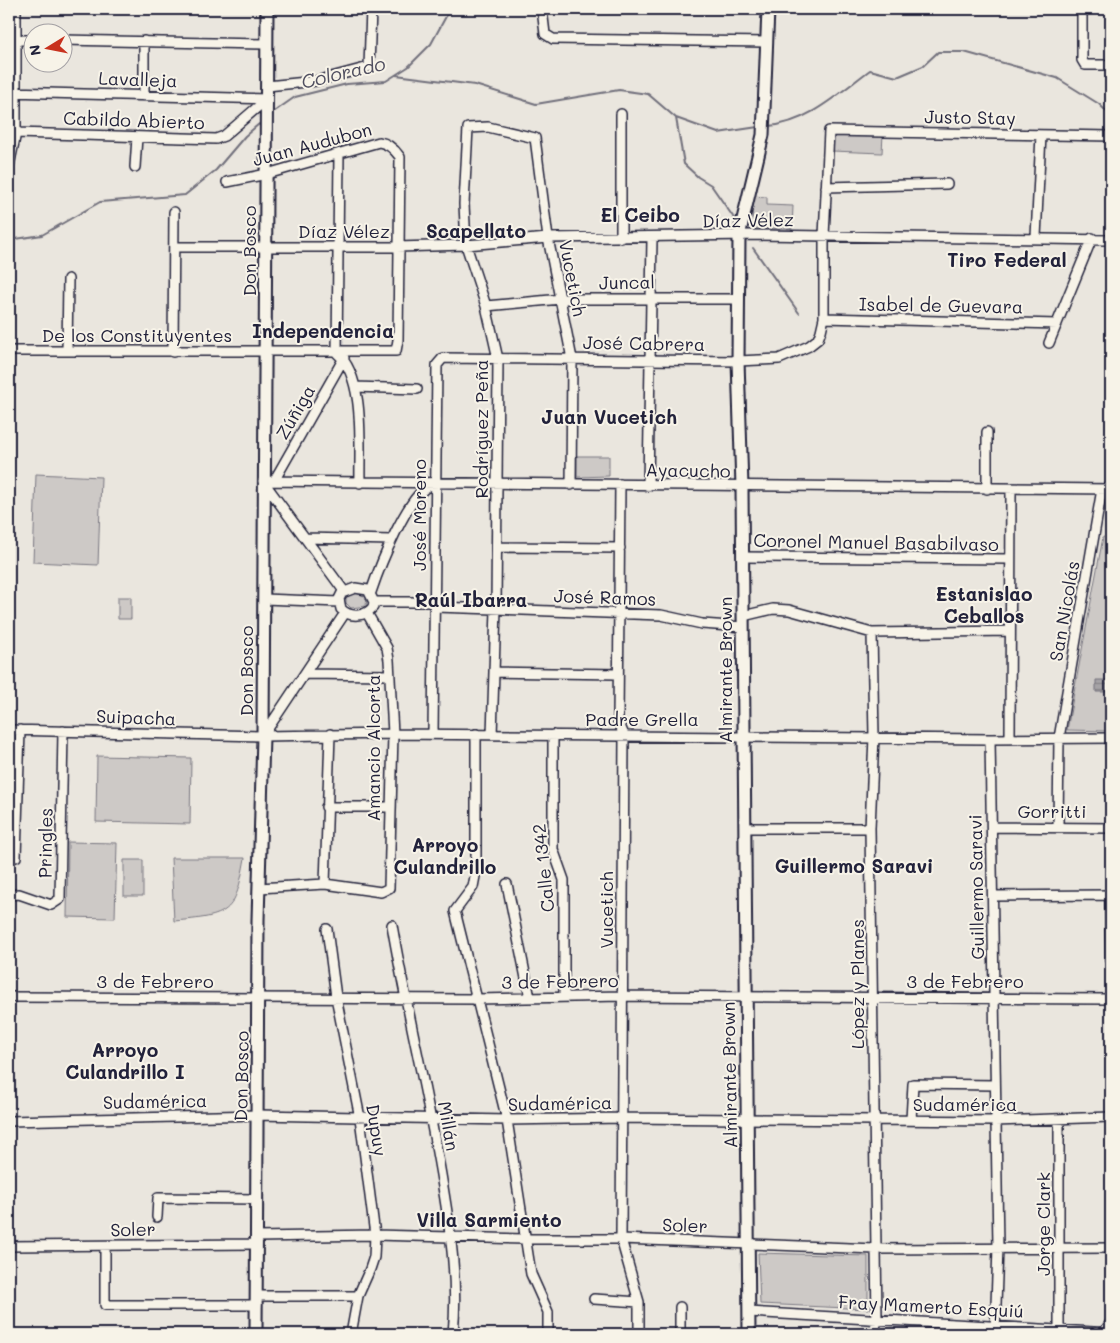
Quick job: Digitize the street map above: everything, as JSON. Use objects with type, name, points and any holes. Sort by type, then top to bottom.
[{"type":"main road","name":"Don Bosco","points":[[256,1334],[259,888],[268,481],[266,352],[267,9]]},
{"type":"main road","name":"Almirante Brown","points":[[749,1334],[742,487],[738,361],[739,236],[763,135],[768,9]]},
{"type":"street","points":[[9,166],[16,133],[12,92],[16,9]]},
{"type":"street","points":[[267,86],[316,81],[369,67],[371,9]]},
{"type":"street","points":[[542,9],[545,34],[553,39],[766,42]]},
{"type":"street","points":[[1082,9],[1082,60],[1085,65],[1111,65]]},
{"type":"street","points":[[16,40],[22,40]]},
{"type":"street","points":[[72,40],[267,44]]},
{"type":"street","points":[[144,42],[144,96]]},
{"type":"street","name":"Lavalleja","points":[[12,92],[267,99]]},
{"type":"street","name":"Cabildo Abierto","points":[[16,133],[216,139],[224,136],[267,99]]},
{"type":"street","points":[[621,114],[621,238]]},
{"type":"street","name":"Rodríguez Peña","points":[[492,734],[497,547],[498,359],[486,306],[466,245],[464,204],[468,128],[488,127],[535,138]]},
{"type":"street","name":"Justo Stay","points":[[826,187],[829,131],[1111,136]]},
{"type":"street","points":[[1036,237],[1041,134]]},
{"type":"street","points":[[135,167],[137,136]]},
{"type":"street","name":"Vucetich","points":[[535,138],[548,238],[572,359],[571,485]]},
{"type":"street","name":"Juan Audubon","points":[[227,182],[267,174],[379,142],[385,142],[400,158],[397,247]]},
{"type":"street","points":[[339,154],[340,356],[355,387],[359,415],[360,483]]},
{"type":"street","points":[[824,318],[826,187],[946,184]]},
{"type":"street","points":[[173,352],[174,212]]},
{"type":"street","name":"Díaz Vélez","points":[[174,247],[397,247],[466,245],[548,238],[739,236],[1036,237],[1111,240]]},
{"type":"street","points":[[648,486],[652,238]]},
{"type":"street","points":[[1049,343],[1092,238]]},
{"type":"street","points":[[266,352],[340,356],[396,351],[398,340],[397,247]]},
{"type":"street","points":[[67,351],[68,279]]},
{"type":"street","name":"Juncal","points":[[486,306],[561,299],[739,299]]},
{"type":"street","name":"Isabel de Guevara","points":[[824,318],[1057,324]]},
{"type":"street","name":"José Cabrera","points":[[443,358],[738,361],[779,359],[809,346],[818,339],[824,318]]},
{"type":"street","name":"De los Constituyentes","points":[[9,351],[266,352]]},
{"type":"street","name":"Zúñiga","points":[[268,481],[340,356]]},
{"type":"street","name":"José Moreno","points":[[433,734],[437,366],[443,358]]},
{"type":"street","points":[[355,387],[417,389]]},
{"type":"street","points":[[987,432],[987,489]]},
{"type":"street","points":[[268,481],[344,591]]},
{"type":"street","name":"Ayacucho","points":[[268,481],[1106,489]]},
{"type":"street","points":[[344,591],[339,602],[340,609],[345,613],[352,615],[367,613],[371,609],[374,602],[371,592],[391,540],[420,492],[424,488],[435,484]]},
{"type":"street","name":"Vucetich","points":[[620,484],[618,721],[624,735],[621,1239],[639,1302],[639,1334]]},
{"type":"street","points":[[1010,738],[1011,489]]},
{"type":"street","name":"San Nicolás","points":[[1058,827],[1059,738],[1106,489]]},
{"type":"street","points":[[306,538],[391,540]]},
{"type":"street","points":[[497,547],[620,548]]},
{"type":"street","name":"Coronel Manuel Basabilvaso","points":[[742,557],[1010,560]]},
{"type":"street","points":[[344,591],[355,588],[371,592]]},
{"type":"street","points":[[264,599],[339,602]]},
{"type":"street","name":"José Ramos","points":[[374,602],[661,615],[702,624],[743,622],[773,609],[788,610],[872,633],[1010,631]]},
{"type":"street","points":[[263,736],[345,613]]},
{"type":"street","name":"Amancio Alcorta","points":[[325,884],[381,892],[389,888],[393,734],[387,648],[367,613]]},
{"type":"street","name":"López y Planes","points":[[872,633],[874,737],[870,828],[874,997],[873,1120],[877,1320],[874,1334]]},
{"type":"street","points":[[494,672],[618,674]]},
{"type":"street","points":[[306,674],[389,675]]},
{"type":"street","name":"Suipacha","points":[[9,730],[263,736]]},
{"type":"street","points":[[16,857],[14,789],[20,730]]},
{"type":"street","name":"Pringles","points":[[9,896],[19,894],[51,905],[60,899],[63,731]]},
{"type":"street","points":[[259,888],[325,884],[326,807],[330,734]]},
{"type":"street","points":[[476,734],[476,871],[473,887],[455,911],[507,1120],[531,1274],[548,1312],[548,1334]]},
{"type":"street","name":"Padre Grella","points":[[263,736],[492,734],[990,739],[1111,738]]},
{"type":"street","name":"Calle 1342","points":[[553,735],[554,850],[564,880],[564,997]]},
{"type":"street","name":"Guillermo Saravi","points":[[990,739],[998,1247],[995,1330]]},
{"type":"street","points":[[326,807],[391,807]]},
{"type":"street","name":"Gorritti","points":[[992,827],[1111,828]]},
{"type":"street","points":[[745,828],[870,828]]},
{"type":"street","points":[[507,884],[530,998]]},
{"type":"street","points":[[993,896],[1110,895],[1111,960]]},
{"type":"street","name":"Millán","points":[[392,925],[404,997],[432,1118],[451,1236],[455,1291],[453,1334]]},
{"type":"street","name":"Dupuy","points":[[327,929],[336,997],[360,1118],[375,1235],[370,1270],[358,1296],[351,1334]]},
{"type":"street","name":"3 de Febrero","points":[[9,997],[404,997],[477,999],[621,996],[1111,999]]},
{"type":"street","points":[[912,1120],[913,1084],[995,1085]]},
{"type":"street","name":"Sudamérica","points":[[9,1121],[258,1115],[507,1120],[622,1118],[996,1121],[1111,1117]]},
{"type":"street","name":"Jorge Clark","points":[[1059,1119],[1059,1329]]},
{"type":"street","points":[[157,1216],[158,1198],[256,1199]]},
{"type":"street","name":"Soler","points":[[9,1246],[105,1246],[375,1235],[525,1239],[621,1239],[876,1249],[1111,1248]]},
{"type":"street","points":[[105,1246],[106,1305],[358,1296]]},
{"type":"street","points":[[594,1299],[639,1302]]},
{"type":"street","points":[[680,1307],[680,1334]]},
{"type":"street","name":"Fray Mamerto Esquiú","points":[[748,1312],[995,1330],[1059,1329],[1106,1333]]},
{"type":"street","points":[[1106,1333],[1111,1322]]},
{"type":"shaded area","points":[[833,133],[883,134],[882,153],[832,151]]},
{"type":"shaded area","points":[[753,196],[767,197],[767,205],[793,206],[792,229],[752,228]]},
{"type":"shaded area","points":[[577,456],[609,456],[609,476],[577,477]]},
{"type":"shaded area","points":[[36,474],[101,477],[98,565],[33,562]]},
{"type":"shaded area","points":[[1103,537],[1111,538],[1111,731],[1067,730]]},
{"type":"shaded area","points":[[356,593],[367,597],[366,606],[351,608],[346,603],[346,597]]},
{"type":"shaded area","points":[[118,597],[131,597],[131,619],[118,619]]},
{"type":"shaded area","points":[[1096,680],[1111,680],[1111,692],[1096,692]]},
{"type":"shaded area","points":[[97,756],[191,758],[190,824],[96,822]]},
{"type":"shaded area","points":[[68,842],[117,843],[115,918],[67,917]]},
{"type":"shaded area","points":[[171,858],[245,858],[238,891],[227,909],[207,917],[174,921]]},
{"type":"shaded area","points":[[124,860],[143,860],[143,896],[124,896]]},
{"type":"shaded area","points":[[758,1253],[868,1256],[868,1309],[760,1304]]},
{"type":"waterway","name":"Colorado","points":[[275,111],[295,97],[347,84],[386,81],[408,67],[431,44],[450,9]]},
{"type":"waterway","points":[[768,126],[783,124],[810,113],[835,97],[870,70],[897,77],[923,66],[938,52],[964,52],[1057,78],[1099,104],[1111,116]]},
{"type":"waterway","points":[[396,75],[475,85],[536,104],[619,90],[648,94],[676,118],[718,133],[758,127]]},
{"type":"waterway","points":[[676,118],[684,164],[698,177],[711,185],[736,221]]},
{"type":"waterway","name":"Colorado","points":[[9,240],[42,235],[100,202],[185,195],[216,170],[245,136],[259,124]]},
{"type":"waterway","points":[[753,248],[799,313]]},
{"type":"district","name":"El Ceibo","points":[[640,214]]},
{"type":"district","name":"Scapellato","points":[[476,230]]},
{"type":"district","name":"Tiro Federal","points":[[1007,259]]},
{"type":"district","name":"Independencia","points":[[323,330]]},
{"type":"district","name":"Juan Vucetich","points":[[609,416]]},
{"type":"district","name":"Raúl Ibarra","points":[[471,599]]},
{"type":"district","name":"Estanislao Ceballos","points":[[984,604]]},
{"type":"district","name":"Arroyo Culandrillo","points":[[445,855]]},
{"type":"district","name":"Guillermo Saravi","points":[[854,865]]},
{"type":"district","name":"Arroyo Culandrillo I","points":[[125,1060]]},
{"type":"district","name":"Villa Sarmiento","points":[[489,1219]]}]
